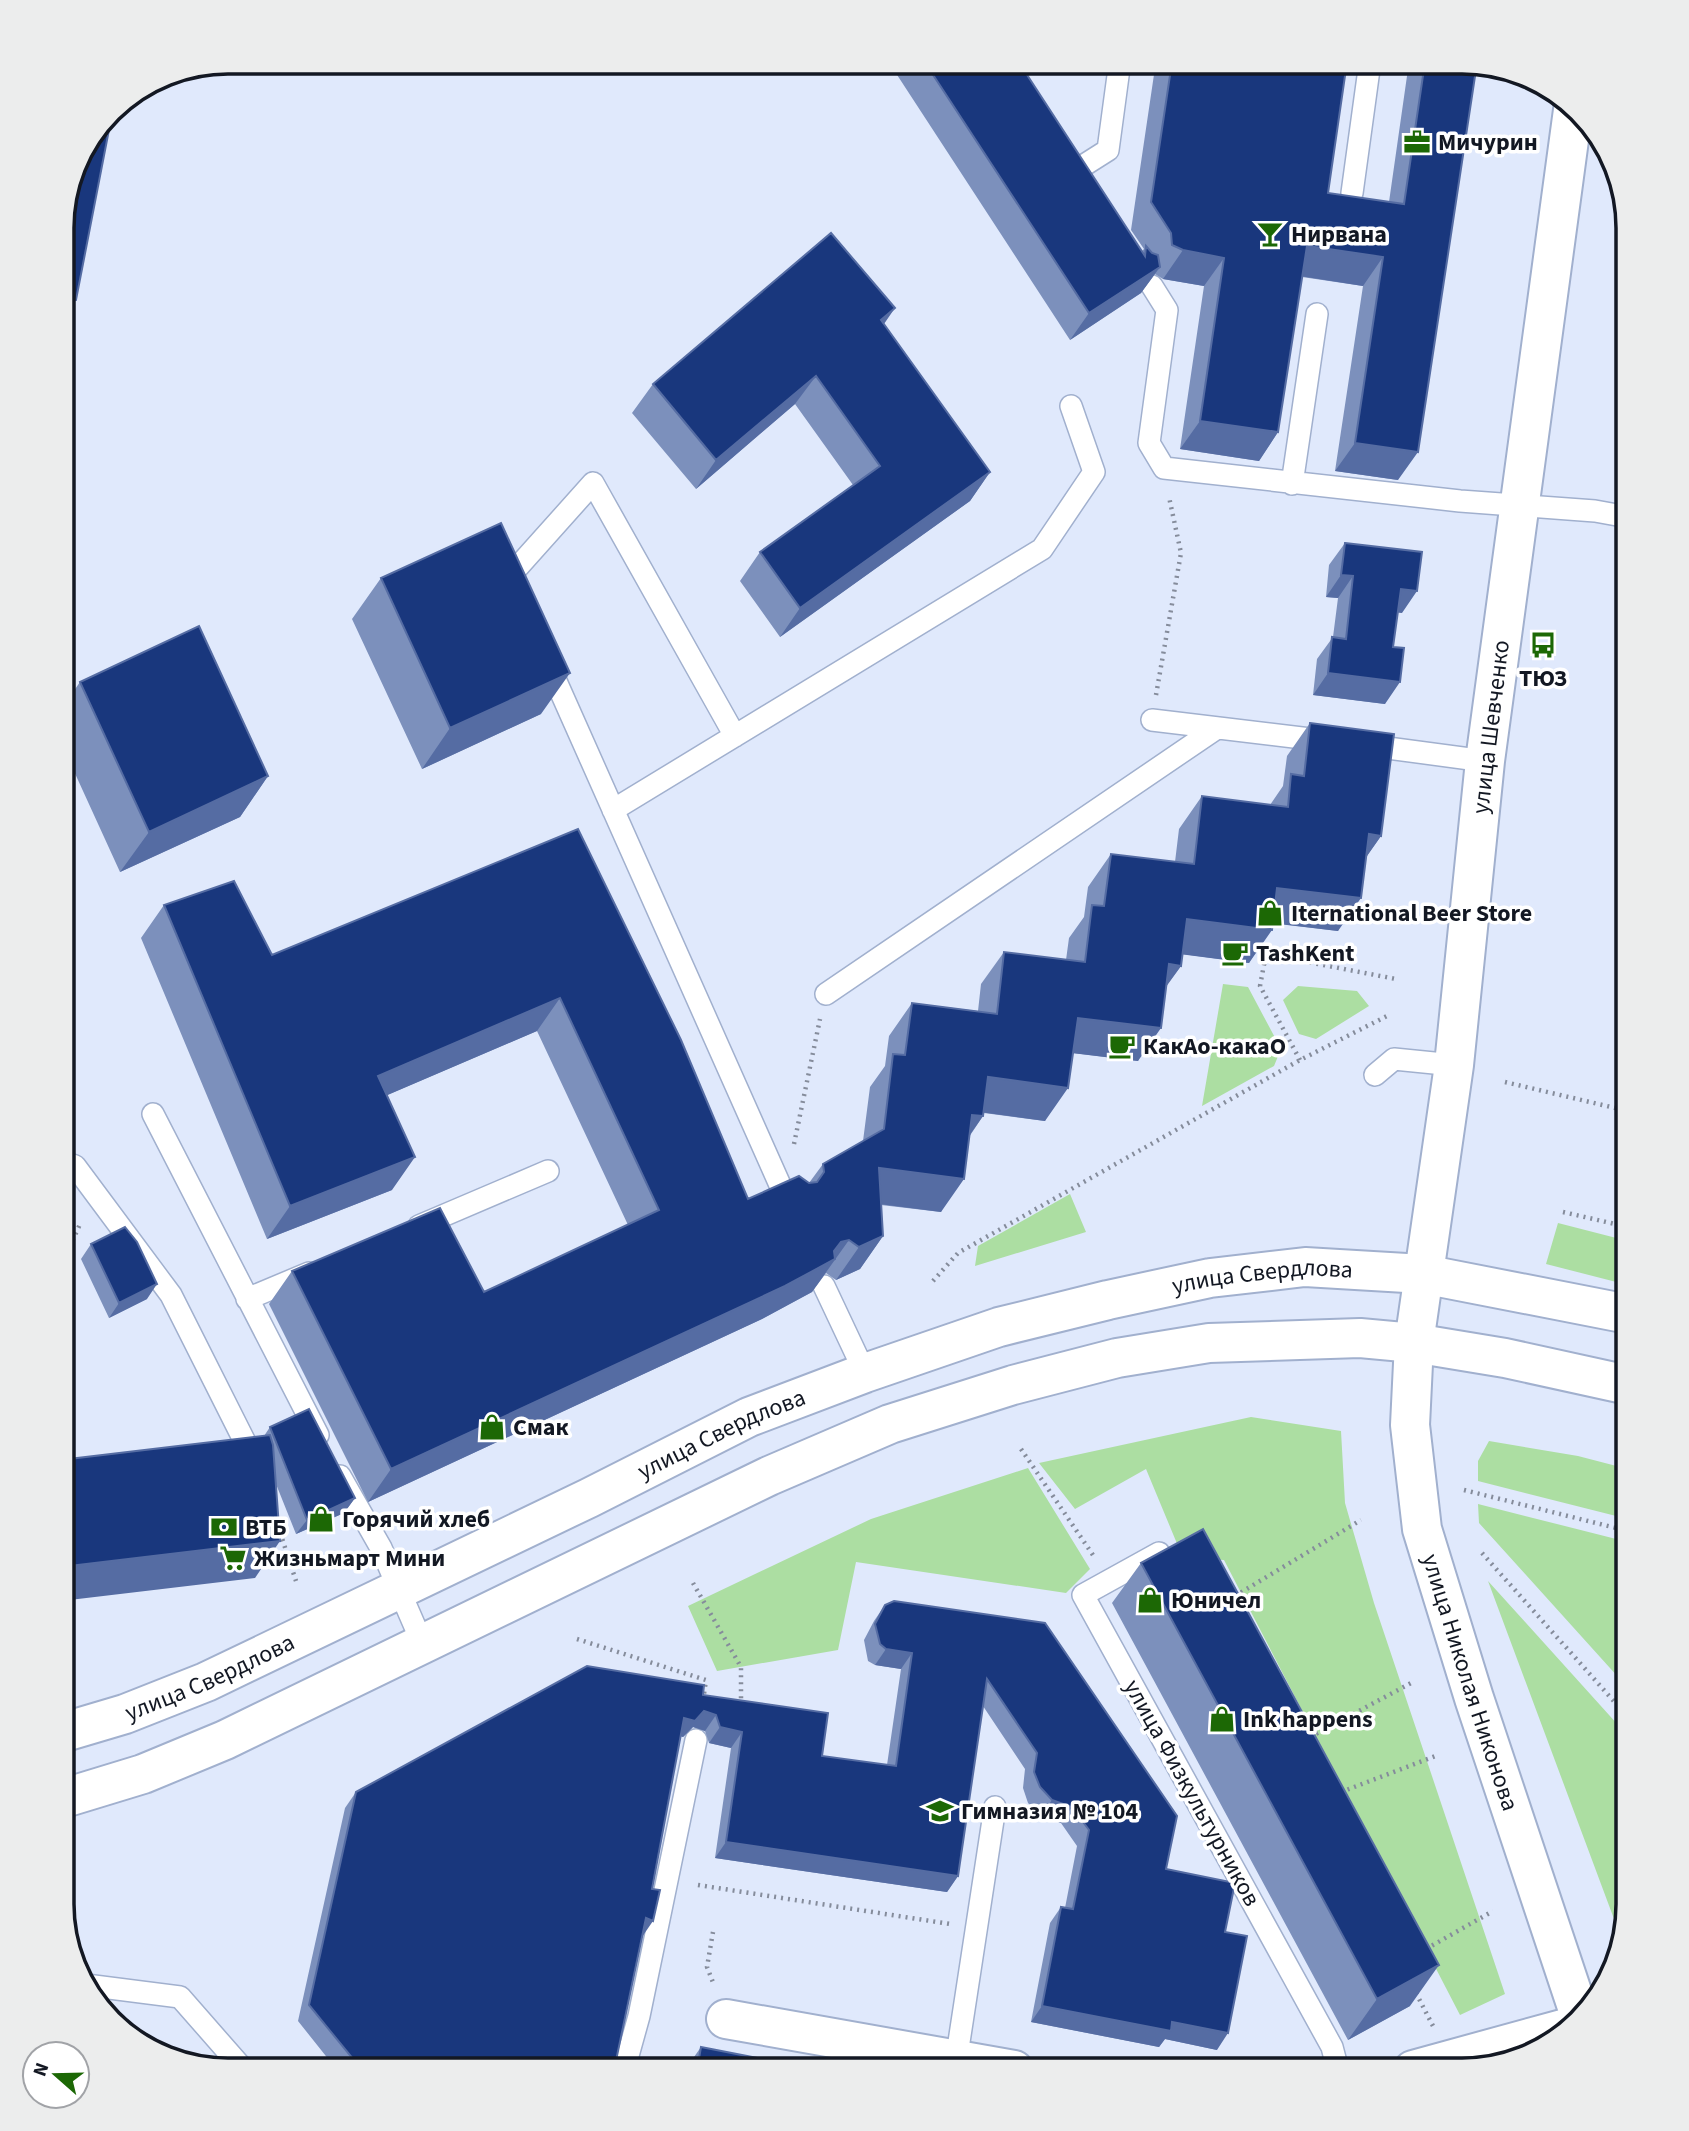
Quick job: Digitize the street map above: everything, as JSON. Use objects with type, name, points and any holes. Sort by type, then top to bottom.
[{"type":"main road","name":"улица Шевченко","points":[[1414,1343],[1454,1065],[1485,761],[1572,121]]},
{"type":"main road","name":"улица Свердлова","points":[[73,1729],[125,1714],[206,1682],[749,1417],[865,1373],[999,1327],[1210,1278],[1305,1267],[1423,1274],[1616,1312]]},
{"type":"main road","points":[[73,1796],[143,1774],[225,1740],[769,1476],[890,1424],[1013,1385],[1117,1358],[1209,1343],[1360,1338],[1414,1343],[1505,1358],[1616,1382]]},
{"type":"main road","name":"улица Николая Никонова","points":[[1414,1343],[1410,1425],[1422,1529],[1474,1698],[1576,2006]]},
{"type":"main road","points":[[726,2019],[920,2058]]},
{"type":"main road","points":[[1457,2058],[1543,2034]]},
{"type":"lane","points":[[1078,169],[1108,150],[1118,74]]},
{"type":"lane","points":[[1352,193],[1368,74]]},
{"type":"lane","points":[[1064,148],[1092,191]]},
{"type":"lane","points":[[1152,286],[1167,310],[1149,443],[1164,468],[1292,484],[1616,515]]},
{"type":"lane","points":[[1292,484],[1317,314]]},
{"type":"lane","points":[[613,810],[1042,549],[1094,472],[1071,406]]},
{"type":"lane","points":[[520,601],[509,577],[593,483],[735,736]]},
{"type":"lane","points":[[537,638],[786,1198]]},
{"type":"lane","points":[[1152,720],[1485,761]]},
{"type":"lane","points":[[826,995],[1217,728]]},
{"type":"lane","points":[[1375,1075],[1394,1059],[1454,1065]]},
{"type":"lane","points":[[152,1114],[356,1508],[381,1548],[423,1645]]},
{"type":"lane","points":[[73,1165],[171,1295],[253,1458],[278,1526]]},
{"type":"lane","points":[[397,1235],[548,1171]]},
{"type":"lane","points":[[247,1299],[322,1267]]},
{"type":"lane","points":[[824,1286],[865,1373]]},
{"type":"lane","points":[[226,1459],[253,1458]]},
{"type":"lane","name":"улица Физкультурников","points":[[1159,1553],[1083,1595],[1332,2047],[1335,2058]]},
{"type":"lane","points":[[627,2058],[639,2016],[696,1740]]},
{"type":"lane","points":[[956,2058],[995,1807]]},
{"type":"lane","points":[[98,1986],[180,1997],[233,2058]]},
{"type":"path","points":[[1152,720],[1181,553],[1164,468]]},
{"type":"path","points":[[1300,1060],[1260,986],[1266,954],[1396,979]]},
{"type":"path","points":[[786,1198],[826,995]]},
{"type":"path","points":[[933,1281],[958,1254],[1300,1060],[1389,1015]]},
{"type":"path","points":[[1505,1082],[1616,1109]]},
{"type":"path","points":[[73,1239],[95,1192]]},
{"type":"path","points":[[1563,1212],[1616,1224]]},
{"type":"path","points":[[1021,1449],[1110,1580]]},
{"type":"path","points":[[1464,1490],[1616,1528]]},
{"type":"path","points":[[1234,1597],[1361,1520]]},
{"type":"path","points":[[278,1526],[296,1581]]},
{"type":"path","points":[[1482,1553],[1616,1704]]},
{"type":"path","points":[[693,1583],[741,1667],[741,1706]]},
{"type":"path","points":[[577,1639],[706,1679],[696,1740]]},
{"type":"path","points":[[1299,1743],[1413,1682]]},
{"type":"path","points":[[1328,1797],[1438,1755]]},
{"type":"path","points":[[698,1885],[977,1929]]},
{"type":"path","points":[[1424,1951],[1493,1911]]},
{"type":"path","points":[[713,1932],[707,1967],[726,2019]]},
{"type":"path","points":[[1414,1988],[1439,2036]]},
{"type":"green space","points":[[1223,984],[1248,987],[1281,1049],[1274,1066],[1202,1106]]},
{"type":"green space","points":[[1298,986],[1357,991],[1369,1006],[1316,1039],[1299,1034],[1283,1000]]},
{"type":"green space","points":[[1070,1194],[1086,1232],[975,1266],[978,1246]]},
{"type":"green space","points":[[1558,1223],[1616,1238],[1616,1282],[1546,1264]]},
{"type":"green space","points":[[1251,1417],[1341,1431],[1345,1503],[1374,1603],[1505,1994],[1460,2015],[1224,1560],[1183,1558],[1146,1469],[1075,1509],[1039,1463]]},
{"type":"green space","points":[[1489,1441],[1578,1456],[1616,1466],[1616,1516],[1478,1481],[1478,1461]]},
{"type":"green space","points":[[1028,1468],[1090,1569],[1066,1593],[856,1562],[838,1650],[717,1671],[688,1606],[871,1519]]},
{"type":"green space","points":[[1478,1504],[1616,1539],[1616,1675],[1479,1523]]},
{"type":"green space","points":[[1488,1581],[1616,1723],[1614,1920]]},
{"type":"building","points":[[933,74],[1026,74],[1145,256],[1146,246],[1158,255],[1160,267],[1089,313]]},
{"type":"building","points":[[1170,74],[1345,74],[1328,193],[1404,204],[1423,74],[1475,74],[1418,452],[1355,443],[1383,257],[1307,246],[1278,432],[1200,421],[1224,258],[1183,250],[1172,245],[1171,233],[1151,202]]},
{"type":"building","points":[[109,130],[76,300],[76,198],[89,159]]},
{"type":"building","points":[[831,233],[895,308],[881,320],[990,472],[800,608],[760,552],[880,466],[816,376],[716,460],[653,384]]},
{"type":"building","points":[[501,523],[570,673],[450,728],[381,578]]},
{"type":"building","points":[[1345,543],[1422,552],[1417,591],[1401,589],[1393,647],[1404,648],[1400,682],[1328,673],[1332,637],[1346,639],[1353,576],[1341,575]]},
{"type":"building","points":[[199,626],[268,776],[149,832],[80,682]]},
{"type":"building","points":[[1310,723],[1394,734],[1381,836],[1369,834],[1361,898],[1277,888],[1272,930],[1187,919],[1181,966],[1169,964],[1161,1028],[1078,1018],[1068,1088],[988,1077],[983,1116],[972,1115],[964,1179],[879,1168],[883,1236],[859,1247],[849,1240],[841,1242],[834,1251],[835,1259],[785,1286],[391,1469],[292,1271],[440,1208],[484,1292],[659,1210],[560,998],[378,1076],[415,1157],[290,1206],[164,905],[234,881],[272,955],[578,829],[681,1040],[748,1199],[799,1176],[809,1183],[817,1182],[824,1172],[823,1164],[884,1129],[893,1054],[905,1055],[912,1003],[997,1014],[1004,952],[1085,962],[1092,905],[1104,906],[1111,854],[1194,864],[1202,796],[1288,807],[1291,774],[1304,776]]},
{"type":"building","points":[[125,1227],[137,1242],[157,1284],[119,1303],[91,1244]]},
{"type":"building","points":[[309,1409],[355,1498],[307,1520],[270,1427]]},
{"type":"building","points":[[270,1435],[280,1541],[73,1566],[73,1459]]},
{"type":"building","points":[[1203,1529],[1439,1965],[1377,1999],[1141,1563]]},
{"type":"building","points":[[894,1601],[1045,1623],[1177,1816],[1166,1869],[1235,1883],[1225,1932],[1247,1936],[1228,2033],[1172,2022],[1171,2031],[1042,2006],[1061,1907],[1073,1909],[1089,1830],[1072,1807],[1052,1800],[1040,1787],[1034,1772],[1037,1753],[987,1679],[958,1876],[726,1842],[742,1732],[720,1727],[716,1715],[704,1711],[695,1721],[684,1718],[652,1889],[660,1890],[653,1921],[646,1918],[617,2058],[352,2058],[309,2005],[356,1792],[587,1666],[704,1685],[703,1695],[828,1713],[822,1756],[896,1766],[912,1653],[886,1649],[880,1644],[875,1624],[885,1605]]},
{"type":"building","points":[[701,2047],[757,2058],[699,2058]]},
{"type":"place","name":"Мичурин","points":[[1417,142]]},
{"type":"place","name":"Нирвана","points":[[1270,234]]},
{"type":"place","name":"ТЮЗ","points":[[1543,645]]},
{"type":"place","name":"Iternational Beer Store","points":[[1270,913]]},
{"type":"place","name":"TashKent","points":[[1235,953]]},
{"type":"place","name":"КакАо-какаО","points":[[1122,1046]]},
{"type":"place","name":"Смак","points":[[492,1427]]},
{"type":"place","name":"Горячий хлеб","points":[[321,1519]]},
{"type":"place","name":"ВТБ","points":[[224,1527]]},
{"type":"place","name":"Жизньмарт Мини","points":[[233,1558]]},
{"type":"place","name":"Юничел","points":[[1150,1600]]},
{"type":"place","name":"Ink happens","points":[[1222,1719]]},
{"type":"place","name":"Гимназия № 104","points":[[940,1811]]}]
